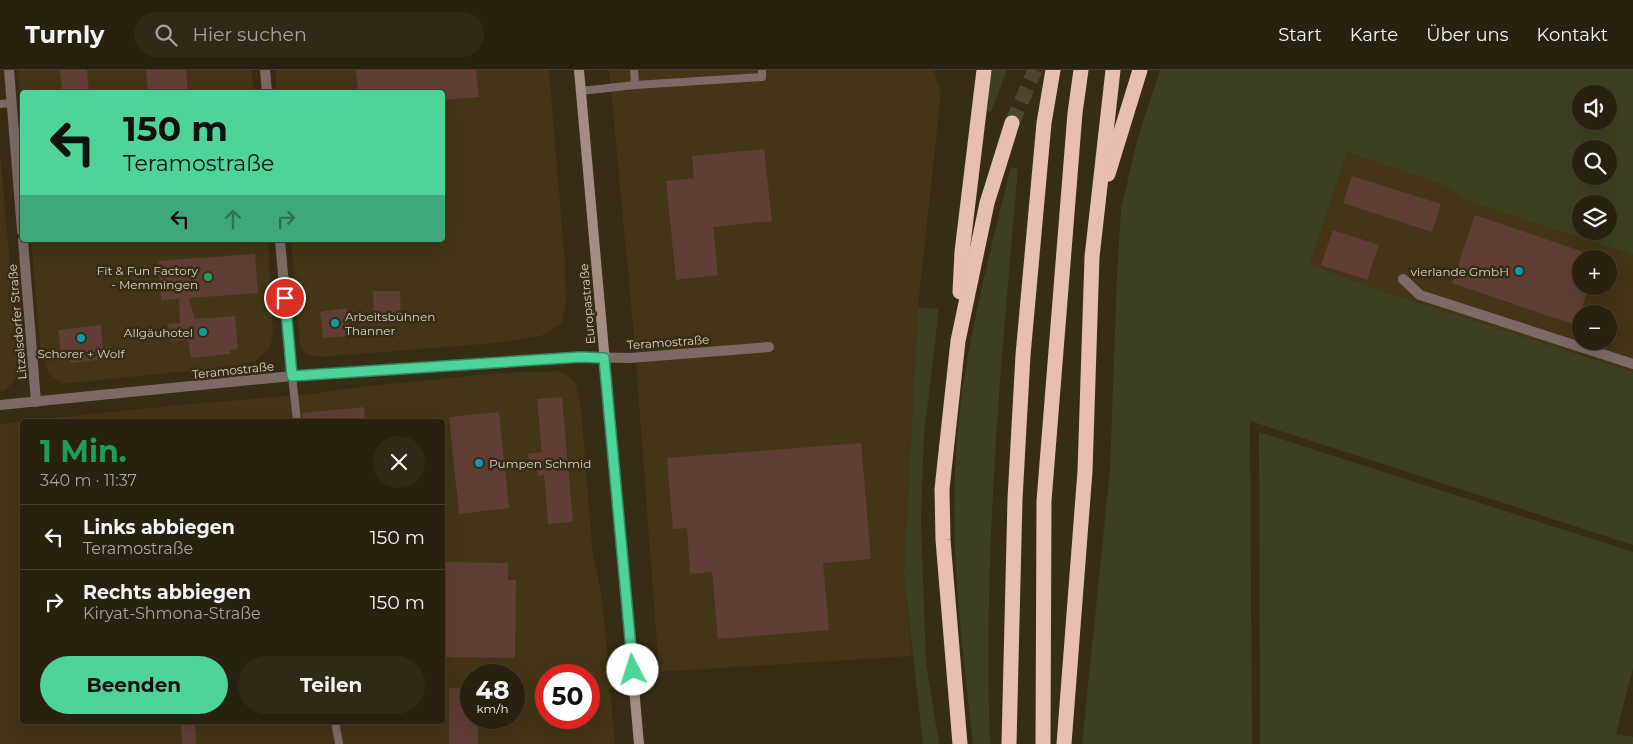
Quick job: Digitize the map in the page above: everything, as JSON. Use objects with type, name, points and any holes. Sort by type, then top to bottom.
[{"type":"highway","points":[[960,744],[944,549],[942,489],[958,341],[962,252],[984,70]]},
{"type":"highway","points":[[1010,744],[1015,499],[1022,364],[1044,123],[1052,70]]},
{"type":"highway","points":[[1043,744],[1044,502],[1075,113],[1081,70]]},
{"type":"highway","points":[[1064,744],[1083,513],[1092,257],[1113,70]]},
{"type":"highway","points":[[1097,209],[1140,70]]},
{"type":"highway","points":[[958,341],[987,203],[1012,123]]},
{"type":"main road","name":"Europastraße","points":[[579,70],[640,744]]},
{"type":"street","points":[[9,70],[20,205]]},
{"type":"street","points":[[265,70],[267,90]]},
{"type":"street","name":"Litzelsdorfer Straße","points":[[23,242],[36,402]]},
{"type":"street","points":[[280,242],[292,376]]},
{"type":"street","points":[[1403,278],[1420,295],[1633,364]]},
{"type":"street","name":"Teramostraße","points":[[0,406],[292,376],[581,357],[630,358],[770,347]]},
{"type":"lane","points":[[634,70],[635,85]]},
{"type":"lane","points":[[581,91],[635,85],[762,77],[762,70]]},
{"type":"lane","points":[[0,104],[12,103]]},
{"type":"lane","points":[[292,376],[297,419]]},
{"type":"lane","points":[[336,724],[338,744]]},
{"type":"shaded area","points":[[18,70],[252,70],[254,90],[20,90],[20,104]]},
{"type":"shaded area","points":[[275,70],[549,70],[565,264],[566,303],[561,324],[541,336],[497,343],[321,357],[308,355],[300,347],[291,242],[445,242],[445,90],[277,90]]},
{"type":"shaded area","points":[[609,70],[934,70],[941,94],[918,307],[904,576],[912,656],[659,672],[634,336]]},
{"type":"shaded area","points":[[0,152],[19,365],[14,381],[4,391],[0,391]]},
{"type":"shaded area","points":[[1347,152],[1448,187],[1470,202],[1572,235],[1572,240],[1587,240],[1633,255],[1633,372],[1376,289],[1310,264]]},
{"type":"shaded area","points":[[31,242],[268,242],[273,333],[270,348],[255,362],[217,368],[62,384],[48,373],[41,351]]},
{"type":"shaded area","points":[[557,371],[566,374],[576,384],[581,406],[592,546],[603,605],[615,744],[0,744],[0,424],[20,421],[20,724],[445,724],[445,419],[44,419],[312,394],[358,387],[500,373]]},
{"type":"green space","points":[[991,70],[1007,70],[991,112],[987,111]]},
{"type":"green space","points":[[1160,70],[1633,70],[1633,255],[1587,240],[1617,240],[1617,195],[1572,195],[1572,235],[1470,202],[1448,187],[1347,152],[1310,264],[1376,289],[1633,372],[1633,545],[1250,421],[1252,744],[1082,744],[1110,470],[1121,209],[1138,137]]},
{"type":"green space","points":[[1011,167],[1018,169],[1005,312],[991,528],[988,672],[990,744],[973,744],[956,574],[955,472],[962,395],[968,356],[992,243]]},
{"type":"green space","points":[[918,307],[939,309],[924,434],[921,522],[926,663],[939,744],[923,744],[904,576]]},
{"type":"green space","points":[[1259,432],[1633,552],[1633,668],[1616,734],[1633,737],[1633,744],[1260,744]]},
{"type":"building","points":[[60,70],[87,70],[89,90],[62,90]]},
{"type":"building","points":[[146,70],[186,70],[188,90],[148,90]]},
{"type":"building","points":[[356,70],[476,70],[479,97],[445,100],[445,90],[358,90]]},
{"type":"building","points":[[764,149],[772,221],[713,227],[718,275],[676,280],[666,181],[694,178],[692,156]]},
{"type":"building","points":[[1352,176],[1441,204],[1432,232],[1343,203]]},
{"type":"building","name":"vierlande GmbH","points":[[1475,215],[1578,250],[1572,250],[1572,295],[1586,295],[1583,305],[1572,305],[1572,324],[1452,283]]},
{"type":"building","points":[[1333,230],[1379,245],[1367,280],[1321,265]]},
{"type":"building","name":"Fit & Fun Factory - Memmingen","points":[[255,254],[258,293],[189,298],[195,319],[235,316],[238,349],[230,350],[230,354],[191,358],[188,340],[170,341],[168,324],[180,323],[179,299],[161,300],[158,261]]},
{"type":"building","points":[[373,291],[400,291],[401,318],[374,317]]},
{"type":"building","name":"Arbeitsbühnen Thanner","points":[[347,308],[350,336],[323,338],[320,312]]},
{"type":"building","name":"Schorer + Wolf","points":[[101,325],[103,348],[112,347],[113,358],[70,363],[69,352],[61,353],[58,330]]},
{"type":"building","points":[[562,397],[573,522],[548,524],[544,475],[538,476],[537,465],[529,465],[528,454],[542,452],[537,399]]},
{"type":"building","points":[[364,407],[365,419],[303,419],[302,413]]},
{"type":"building","name":"Pumpen Schmid","points":[[499,412],[509,508],[459,514],[449,417]]},
{"type":"building","points":[[861,443],[871,559],[823,563],[829,630],[718,639],[712,572],[690,574],[687,528],[673,529],[667,458]]},
{"type":"building","points":[[445,562],[508,563],[508,580],[516,580],[515,658],[445,657]]},
{"type":"building","points":[[449,688],[460,688],[460,729],[478,729],[478,744],[449,744]]},
{"type":"building","points":[[181,724],[195,724],[196,744],[182,744]]},
{"type":"tunnel","points":[[1012,123],[1035,70]]},
{"type":"place","name":"vierlande GmbH","points":[[1519,271]]},
{"type":"place","name":"Fit & Fun Factory - Memmingen","points":[[208,277]]},
{"type":"place","name":"Arbeitsbühnen Thanner","points":[[335,323]]},
{"type":"place","name":"Allgäuhotel","points":[[203,332]]},
{"type":"place","name":"Schorer + Wolf","points":[[81,338]]},
{"type":"place","name":"Pumpen Schmid","points":[[479,463]]},
{"type":"route","points":[[285,298],[292,376],[581,357],[604,358],[633,670]]}]
